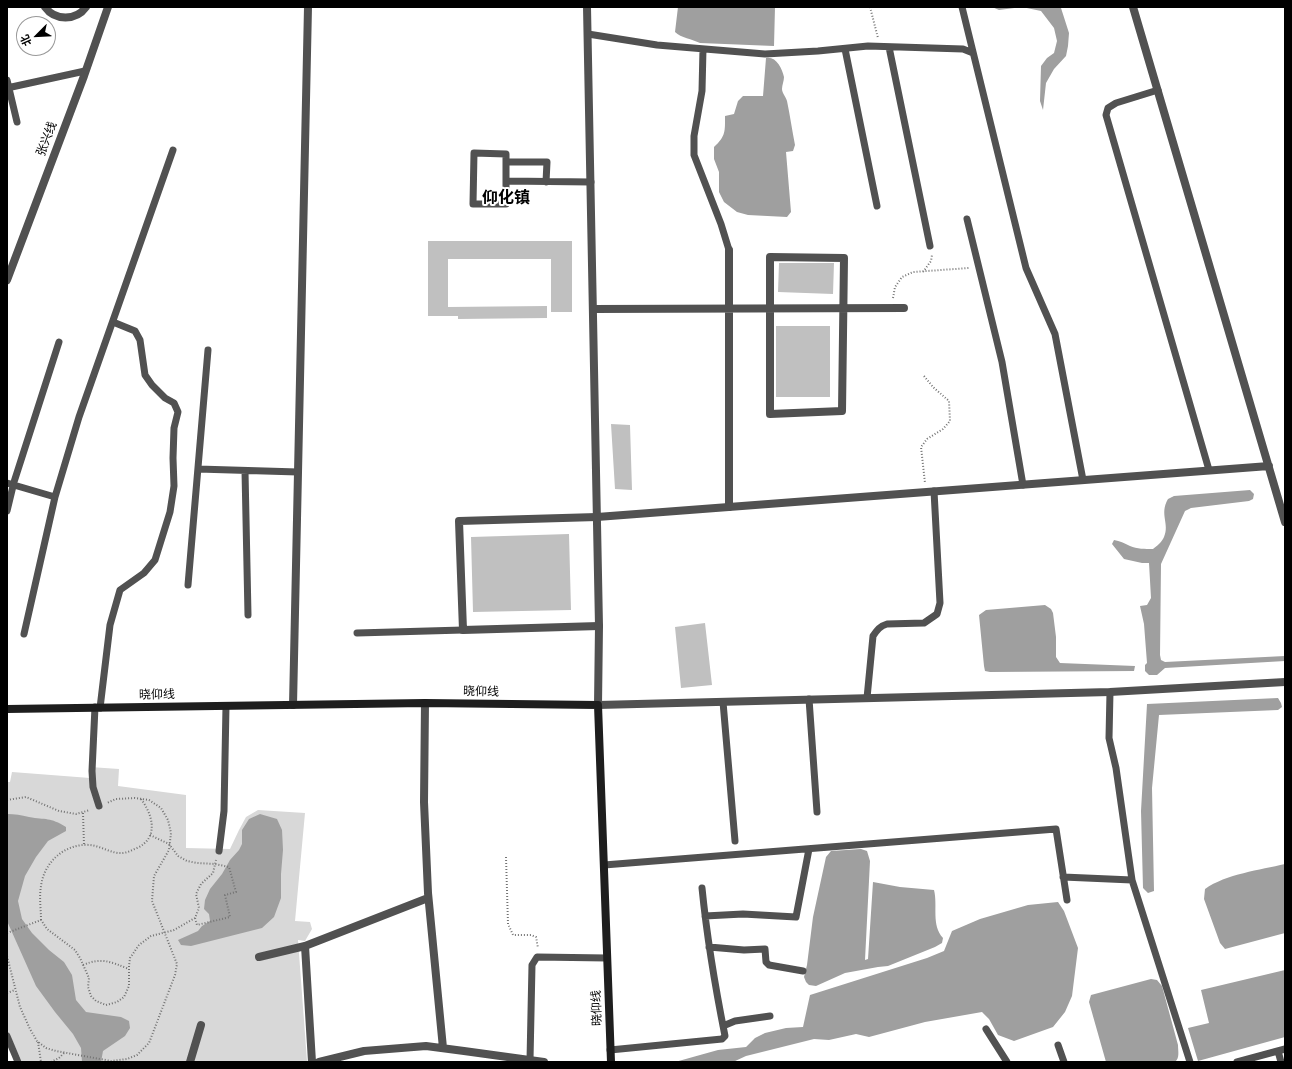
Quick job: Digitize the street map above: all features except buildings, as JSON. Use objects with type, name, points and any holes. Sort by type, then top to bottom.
[{"type":"main road","name":"晓仰线","points":[[7,709],[425,703],[598,705],[611,1062]]},
{"type":"street","points":[[45,7],[54,15],[63,18],[74,17],[86,7]]},
{"type":"street","name":"张兴线","points":[[7,280],[108,7]]},
{"type":"street","points":[[293,705],[308,7]]},
{"type":"street","points":[[587,7],[599,626],[598,705],[1110,692],[1285,682]]},
{"type":"street","points":[[1133,7],[1285,522]]},
{"type":"street","points":[[729,250],[729,507]]},
{"type":"street","points":[[770,257],[844,258],[844,308],[842,411],[770,414],[770,257]]},
{"type":"street","points":[[593,309],[904,308]]},
{"type":"street","points":[[599,626],[463,630],[459,521],[597,517],[1269,466]]},
{"type":"street","points":[[425,703],[424,802],[428,898],[443,1048]]},
{"type":"street","points":[[260,958],[305,946],[428,898]]},
{"type":"street","points":[[305,946],[312,1062]]},
{"type":"street","points":[[190,1062],[201,1025]]},
{"type":"street","points":[[319,1062],[364,1051],[426,1046],[544,1062]]},
{"type":"lane","points":[[962,7],[1026,268],[1054,334],[1083,480]]},
{"type":"lane","points":[[588,34],[657,45],[765,54],[880,46],[963,49],[973,53]]},
{"type":"lane","points":[[888,47],[930,246]]},
{"type":"lane","points":[[703,49],[702,91],[694,136],[694,155],[721,224],[729,250]]},
{"type":"lane","points":[[845,49],[876,206]]},
{"type":"lane","points":[[8,88],[85,71]]},
{"type":"lane","points":[[7,80],[16,122]]},
{"type":"lane","points":[[1158,90],[1116,103],[1108,108],[1106,115],[1209,470]]},
{"type":"lane","points":[[24,634],[55,497],[80,417],[173,150]]},
{"type":"lane","points":[[474,153],[506,154],[506,181],[506,204],[473,204],[474,153]]},
{"type":"lane","points":[[506,162],[547,162],[546,182]]},
{"type":"lane","points":[[506,181],[591,182]]},
{"type":"lane","points":[[967,219],[1002,362],[1023,485]]},
{"type":"lane","points":[[98,806],[93,787],[92,772],[98,708],[110,625],[120,590],[144,573],[155,560],[170,512],[174,486],[174,428],[178,412],[174,403],[165,398],[145,376],[140,340],[135,331],[113,322]]},
{"type":"lane","points":[[7,511],[10,484],[59,342]]},
{"type":"lane","points":[[188,585],[208,350]]},
{"type":"lane","points":[[198,469],[298,472]]},
{"type":"lane","points":[[245,470],[248,615]]},
{"type":"lane","points":[[10,484],[55,497]]},
{"type":"lane","points":[[867,698],[873,636],[876,630],[887,624],[924,623],[937,614],[940,603],[930,492]]},
{"type":"lane","points":[[358,633],[463,630]]},
{"type":"lane","points":[[1110,692],[1109,738],[1116,768],[1132,880],[1190,1062]]},
{"type":"lane","points":[[809,699],[817,812]]},
{"type":"lane","points":[[723,702],[735,841]]},
{"type":"lane","points":[[219,851],[224,810],[226,706]]},
{"type":"lane","points":[[604,865],[1056,829],[1067,900]]},
{"type":"lane","points":[[705,916],[743,914],[796,917],[809,849]]},
{"type":"lane","points":[[1063,877],[1132,880]]},
{"type":"lane","points":[[610,1050],[722,1039],[726,1036],[714,982],[702,888]]},
{"type":"lane","points":[[709,947],[744,950],[765,949],[766,962],[769,965],[803,971]]},
{"type":"lane","points":[[530,1060],[532,965],[538,957],[607,958]]},
{"type":"lane","points":[[723,1026],[735,1020],[770,1016]]},
{"type":"lane","points":[[986,1029],[1007,1062]]},
{"type":"lane","points":[[7,1036],[18,1062]]},
{"type":"lane","points":[[1058,1045],[1064,1062]]},
{"type":"lane","points":[[1237,1062],[1281,1050],[1281,1062]]},
{"type":"path","points":[[870,7],[880,46]]},
{"type":"path","points":[[923,272],[931,261],[932,254],[930,246]]},
{"type":"path","points":[[892,308],[895,287],[902,277],[913,272],[957,270],[979,267]]},
{"type":"path","points":[[924,376],[949,402],[950,415],[950,421],[944,430],[927,439],[921,447],[930,492]]},
{"type":"path","points":[[7,800],[26,797],[59,811],[76,814],[83,813],[116,799],[149,800],[161,808],[168,820],[171,833],[169,850],[154,876],[152,901],[177,964],[175,975],[148,1043],[137,1055],[127,1059],[111,1061],[64,1053],[46,1048],[38,1041],[30,1029],[20,1007],[7,956]]},
{"type":"path","points":[[141,799],[146,805],[150,817],[152,829],[149,839],[142,846],[123,853],[114,853],[105,848],[89,845],[75,846],[61,852],[46,868],[41,886],[41,920],[47,929],[75,950],[89,978],[88,988],[91,996],[96,1001],[106,1005],[117,1002],[124,997],[130,986],[130,958],[139,945],[151,936],[174,930],[195,918]]},
{"type":"path","points":[[83,813],[84,846]]},
{"type":"path","points":[[150,835],[169,844],[178,856],[187,862],[215,864],[229,867],[236,892],[224,895],[230,917],[197,925],[195,918],[199,908],[196,894],[201,884],[213,873],[215,864],[219,851]]},
{"type":"path","points":[[506,857],[508,924],[513,935],[531,935],[536,937],[538,943],[538,957]]},
{"type":"path","points":[[7,933],[41,920]]},
{"type":"path","points":[[83,965],[100,960],[109,961],[129,969]]},
{"type":"path","points":[[7,993],[16,990]]},
{"type":"path","points":[[38,1041],[41,1062]]},
{"type":"path","points":[[51,1062],[59,1058],[64,1053]]},
{"type":"shaded area","points":[[678,7],[775,7],[774,46],[700,43],[683,37],[675,32]]},
{"type":"shaded area","points":[[992,7],[1022,7],[999,10]]},
{"type":"shaded area","points":[[1022,7],[1060,7],[1069,33],[1066,56],[1054,69],[1046,83],[1043,110],[1040,101],[1041,66],[1047,58],[1054,53],[1057,41],[1054,28],[1041,11]]},
{"type":"shaded area","points":[[766,58],[773,59],[778,63],[784,77],[782,90],[787,101],[795,145],[793,151],[786,152],[791,212],[787,217],[748,215],[737,212],[724,202],[719,192],[719,172],[714,159],[714,147],[721,140],[724,133],[725,116],[734,114],[738,101],[743,96],[763,96]]},
{"type":"shaded area","points":[[1250,490],[1254,494],[1253,499],[1249,501],[1191,508],[1185,511],[1161,564],[1161,660],[1165,662],[1285,656],[1285,661],[1165,668],[1157,675],[1149,675],[1145,671],[1145,665],[1147,663],[1144,624],[1140,606],[1147,605],[1151,598],[1149,563],[1124,559],[1112,544],[1114,540],[1135,548],[1153,549],[1162,541],[1166,532],[1164,509],[1168,499],[1174,496]]},
{"type":"shaded area","points":[[1045,605],[1051,609],[1053,613],[1056,637],[1056,657],[1060,663],[1135,666],[1134,671],[985,671],[979,615],[986,610]]},
{"type":"shaded area","points":[[1278,698],[1282,707],[1278,710],[1159,715],[1152,788],[1154,891],[1148,893],[1143,888],[1141,811],[1147,704]]},
{"type":"shaded area","points":[[90,767],[119,769],[118,786],[186,795],[186,848],[230,849],[246,817],[258,810],[305,813],[295,921],[310,922],[312,929],[305,941],[298,940],[307,1061],[22,1062],[7,1029],[7,782],[10,782],[12,772],[90,778]]},
{"type":"shaded area","points":[[7,814],[48,819],[66,827],[66,831],[48,841],[36,857],[25,876],[18,901],[22,919],[32,933],[64,962],[72,975],[76,1000],[86,1012],[121,1017],[129,1021],[130,1028],[125,1036],[103,1051],[101,1062],[82,1062],[81,1048],[73,1034],[36,986],[7,921]]},
{"type":"shaded area","points":[[260,814],[277,819],[282,830],[283,850],[281,898],[274,917],[262,928],[191,946],[181,945],[178,940],[198,931],[202,926],[210,921],[209,914],[204,909],[205,900],[210,889],[222,874],[230,860],[239,850],[242,844],[242,830],[249,819]]},
{"type":"shaded area","points":[[861,849],[867,851],[870,861],[865,960],[868,959],[873,882],[900,887],[934,890],[936,921],[939,933],[943,938],[942,943],[888,966],[845,973],[816,986],[809,985],[804,977],[813,917],[826,857],[831,851]]},
{"type":"shaded area","points":[[1285,864],[1285,933],[1225,949],[1220,943],[1204,899],[1205,889],[1233,876]]},
{"type":"shaded area","points":[[1058,902],[1064,911],[1078,948],[1072,996],[1065,1012],[1053,1027],[1014,1041],[998,1035],[989,1019],[982,1012],[925,1022],[869,1037],[856,1034],[829,1040],[814,1039],[746,1056],[733,1062],[675,1062],[718,1050],[746,1047],[755,1038],[765,1033],[786,1028],[803,1027],[810,995],[927,958],[944,951],[952,931],[980,919],[1028,905]]},
{"type":"shaded area","points":[[1285,970],[1285,1037],[1198,1061],[1188,1028],[1209,1023],[1201,990]]},
{"type":"shaded area","points":[[1151,979],[1157,980],[1162,986],[1178,1045],[1178,1058],[1175,1062],[1106,1062],[1089,1002],[1091,995]]},
{"type":"district","name":"仰化镇","points":[[506,198]]}]
